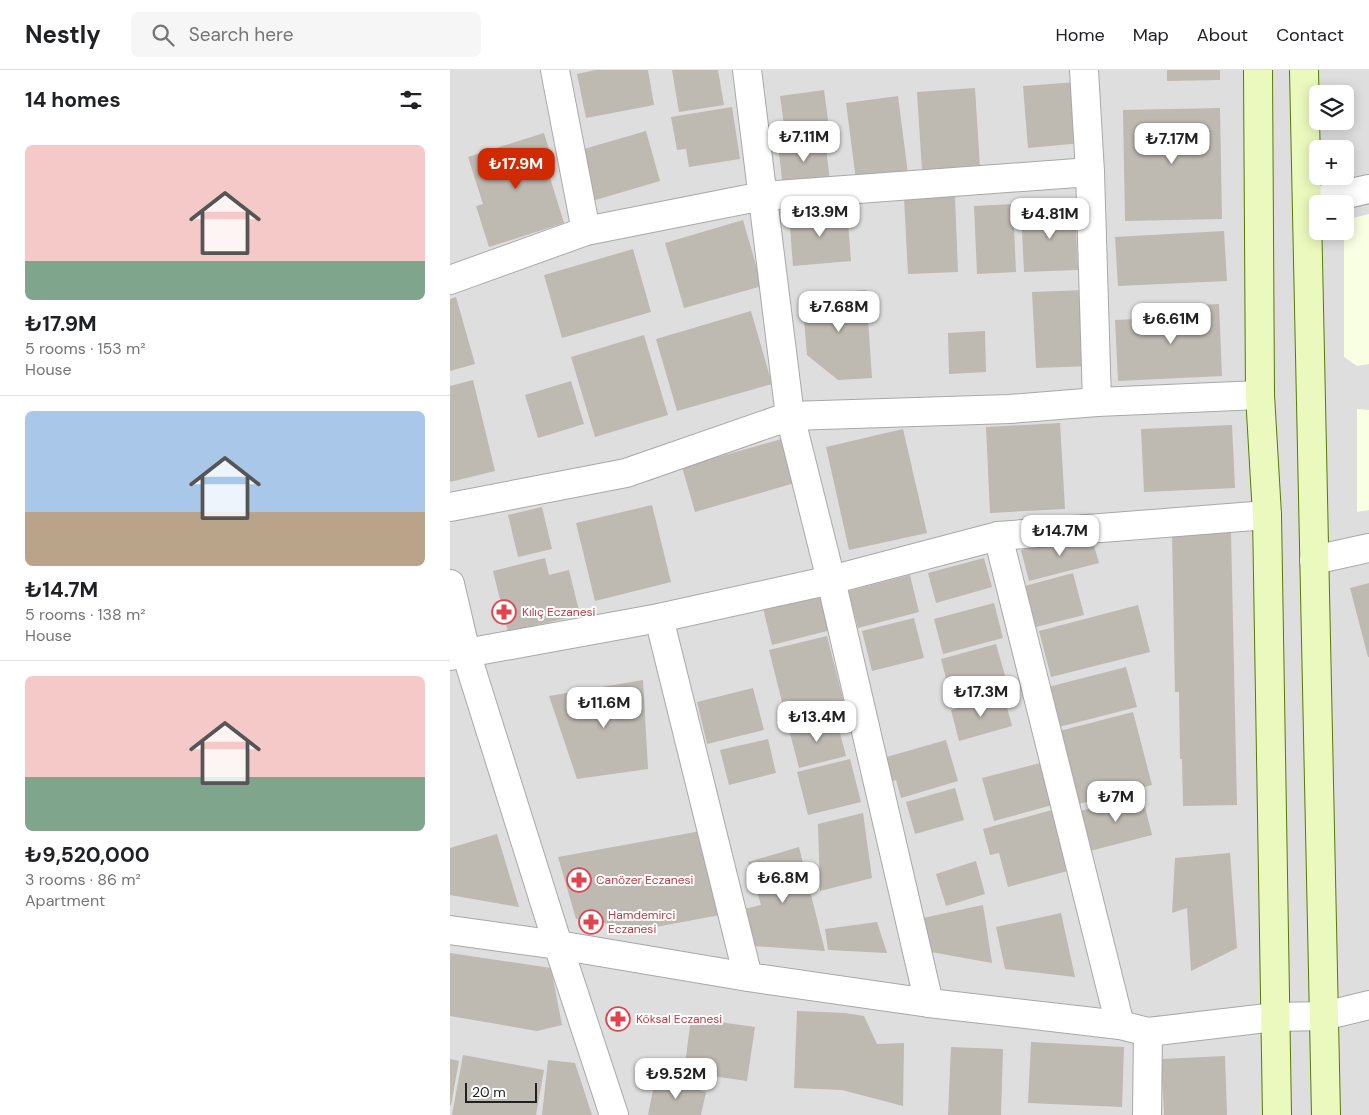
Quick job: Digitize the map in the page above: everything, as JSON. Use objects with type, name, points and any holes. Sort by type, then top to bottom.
[{"type":"main road","points":[[1258,70],[1260,395],[1267,515],[1277,1115]]},
{"type":"main road","points":[[1304,70],[1326,1115]]},
{"type":"street","points":[[555,70],[586,231]]},
{"type":"street","points":[[747,70],[790,416],[929,1003]]},
{"type":"street","points":[[1084,70],[1090,172],[1097,402]]},
{"type":"street","points":[[450,280],[586,231],[763,196],[1090,172]]},
{"type":"street","points":[[1307,203],[1369,189]]},
{"type":"street","points":[[450,507],[626,473],[790,416],[1010,408],[1260,395]]},
{"type":"street","points":[[458,654],[659,618],[830,580],[998,536],[1267,515]]},
{"type":"street","points":[[998,536],[1120,1025]]},
{"type":"street","points":[[1314,560],[1369,548]]},
{"type":"street","points":[[450,584],[458,654],[614,1115]]},
{"type":"street","points":[[659,618],[748,977]]},
{"type":"street","points":[[450,930],[558,945],[748,977],[929,1003],[1120,1025],[1148,1032],[1275,1017],[1324,1016],[1369,1005]]},
{"type":"street","points":[[1147,1115],[1148,1032]]},
{"type":"shaded area","points":[[450,70],[1369,70],[1369,1115],[450,1115]]},
{"type":"shaded area","points":[[1369,214],[1369,364],[1357,366],[1344,357],[1344,240],[1354,240],[1354,218]]},
{"type":"shaded area","points":[[1357,409],[1369,410],[1369,510],[1357,512]]},
{"type":"building","points":[[596,70],[648,70],[654,105],[586,118],[577,74]]},
{"type":"building","points":[[672,70],[718,70],[724,105],[679,112]]},
{"type":"building","points":[[1167,70],[1220,70],[1220,80],[1167,81]]},
{"type":"building","points":[[1077,82],[1082,143],[1028,148],[1023,86]]},
{"type":"building","points":[[975,88],[980,167],[922,171],[917,92]]},
{"type":"building","points":[[824,90],[830,135],[786,140],[780,96]]},
{"type":"building","points":[[898,96],[908,174],[856,180],[846,103]]},
{"type":"building","points":[[732,107],[740,159],[689,167],[686,149],[677,150],[671,117]]},
{"type":"building","points":[[1220,108],[1222,219],[1125,221],[1123,110]]},
{"type":"building","points":[[646,131],[660,181],[592,201],[577,151]]},
{"type":"building","points":[[544,133],[554,166],[547,168],[564,223],[489,247],[476,206],[483,204],[468,157]]},
{"type":"building","points":[[825,140],[830,181],[783,187],[778,145]]},
{"type":"building","points":[[955,196],[958,272],[908,274],[904,198]]},
{"type":"building","points":[[1013,204],[1016,272],[977,274],[974,206]]},
{"type":"building","points":[[1075,207],[1078,270],[1024,272],[1021,209]]},
{"type":"building","points":[[847,209],[851,261],[793,266],[789,214]]},
{"type":"building","points":[[743,220],[762,286],[684,308],[665,243]]},
{"type":"building","points":[[1224,231],[1227,281],[1118,286],[1115,237]]},
{"type":"building","points":[[633,249],[651,312],[562,338],[544,275]]},
{"type":"building","points":[[866,290],[872,378],[838,380],[807,355],[802,295]]},
{"type":"building","points":[[1086,290],[1090,366],[1036,368],[1032,292]]},
{"type":"building","points":[[456,297],[475,364],[450,371],[450,299]]},
{"type":"building","points":[[1219,304],[1222,376],[1118,381],[1115,320],[1161,318],[1161,307]]},
{"type":"building","points":[[751,311],[772,384],[677,411],[656,339]]},
{"type":"building","points":[[985,331],[986,372],[949,374],[948,333]]},
{"type":"building","points":[[644,335],[668,415],[595,437],[571,357]]},
{"type":"building","points":[[473,380],[495,471],[450,482],[450,386]]},
{"type":"building","points":[[571,381],[584,424],[538,438],[525,395]]},
{"type":"building","points":[[1060,423],[1065,509],[990,513],[986,427]]},
{"type":"building","points":[[1232,425],[1235,488],[1144,492],[1141,429]]},
{"type":"building","points":[[903,429],[927,533],[849,550],[826,447]]},
{"type":"building","points":[[785,438],[798,482],[695,512],[682,467]]},
{"type":"building","points":[[652,505],[671,582],[595,601],[576,523]]},
{"type":"building","points":[[542,507],[552,549],[518,557],[508,515]]},
{"type":"building","points":[[1090,532],[1099,563],[1029,581],[1021,550]]},
{"type":"building","points":[[1231,532],[1237,805],[1183,806],[1179,692],[1175,692],[1172,533]]},
{"type":"building","points":[[545,558],[549,575],[569,570],[580,615],[508,632],[493,571]]},
{"type":"building","points":[[984,558],[992,587],[936,603],[928,573]]},
{"type":"building","points":[[1073,573],[1084,615],[1036,627],[1025,586]]},
{"type":"building","points":[[910,575],[919,612],[858,628],[848,591]]},
{"type":"building","points":[[1369,583],[1369,657],[1368,657],[1350,588]]},
{"type":"building","points":[[824,589],[835,629],[772,645],[762,604]]},
{"type":"building","points":[[994,603],[1003,638],[943,654],[934,619]]},
{"type":"building","points":[[1138,605],[1150,652],[1051,677],[1039,631]]},
{"type":"building","points":[[914,618],[924,658],[872,671],[862,631]]},
{"type":"building","points":[[827,636],[846,711],[788,726],[769,650]]},
{"type":"building","points":[[996,644],[1006,679],[950,694],[941,659]]},
{"type":"building","points":[[1126,667],[1137,707],[1059,727],[1048,687]]},
{"type":"building","points":[[643,680],[648,769],[577,779],[549,696]]},
{"type":"building","points":[[753,688],[764,730],[707,744],[697,702]]},
{"type":"building","points":[[1004,696],[1012,726],[959,741],[951,710]]},
{"type":"building","points":[[1133,712],[1152,785],[1071,806],[1052,733]]},
{"type":"building","points":[[836,718],[846,756],[799,768],[789,729]]},
{"type":"building","points":[[768,739],[776,773],[729,785],[720,750]]},
{"type":"building","points":[[946,740],[958,781],[901,798],[896,780],[890,782],[883,758]]},
{"type":"building","points":[[850,759],[861,802],[808,815],[797,772]]},
{"type":"building","points":[[1044,762],[1056,804],[994,821],[982,778]]},
{"type":"building","points":[[955,788],[964,820],[915,834],[906,802]]},
{"type":"building","points":[[1142,795],[1152,835],[1090,851],[1080,811]]},
{"type":"building","points":[[1059,808],[1075,869],[1008,887],[999,853],[990,855],[983,829]]},
{"type":"building","points":[[863,813],[872,878],[820,891],[818,824]]},
{"type":"building","points":[[701,831],[720,915],[645,929],[576,919],[558,857]]},
{"type":"building","points":[[497,834],[519,907],[450,895],[450,848]]},
{"type":"building","points":[[799,847],[825,951],[754,946],[744,909],[761,905],[748,862]]},
{"type":"building","points":[[1230,853],[1237,948],[1191,971],[1187,908],[1172,913],[1175,858]]},
{"type":"building","points":[[976,861],[985,894],[946,906],[936,874]]},
{"type":"building","points":[[983,905],[992,963],[931,952],[923,918]]},
{"type":"building","points":[[1061,913],[1075,977],[1005,969],[996,927]]},
{"type":"building","points":[[877,922],[887,953],[828,950],[825,929]]},
{"type":"building","points":[[450,953],[551,968],[562,1025],[537,1031],[450,1016]]},
{"type":"building","points":[[797,1011],[845,1013],[864,1016],[877,1044],[904,1043],[903,1106],[842,1090],[794,1088]]},
{"type":"building","points":[[691,1018],[755,1027],[747,1081],[684,1072]]},
{"type":"building","points":[[1031,1042],[1124,1047],[1122,1107],[1028,1103]]},
{"type":"building","points":[[951,1047],[1003,1049],[1001,1115],[948,1115]]},
{"type":"building","points":[[463,1055],[544,1070],[536,1115],[452,1115]]},
{"type":"building","points":[[1225,1056],[1227,1115],[1164,1115],[1161,1059]]},
{"type":"building","points":[[450,1059],[459,1061],[451,1105],[450,1105]]},
{"type":"building","points":[[548,1060],[575,1063],[592,1115],[542,1115]]},
{"type":"building","points":[[655,1080],[706,1092],[701,1115],[648,1115]]},
{"type":"place","name":"Kılıç Eczanesi","points":[[504,612]]},
{"type":"place","name":"Canözer Eczanesi","points":[[579,880]]},
{"type":"place","name":"Hamdemirci Eczanesi","points":[[591,922]]},
{"type":"place","name":"Köksal Eczanesi","points":[[618,1019]]}]
